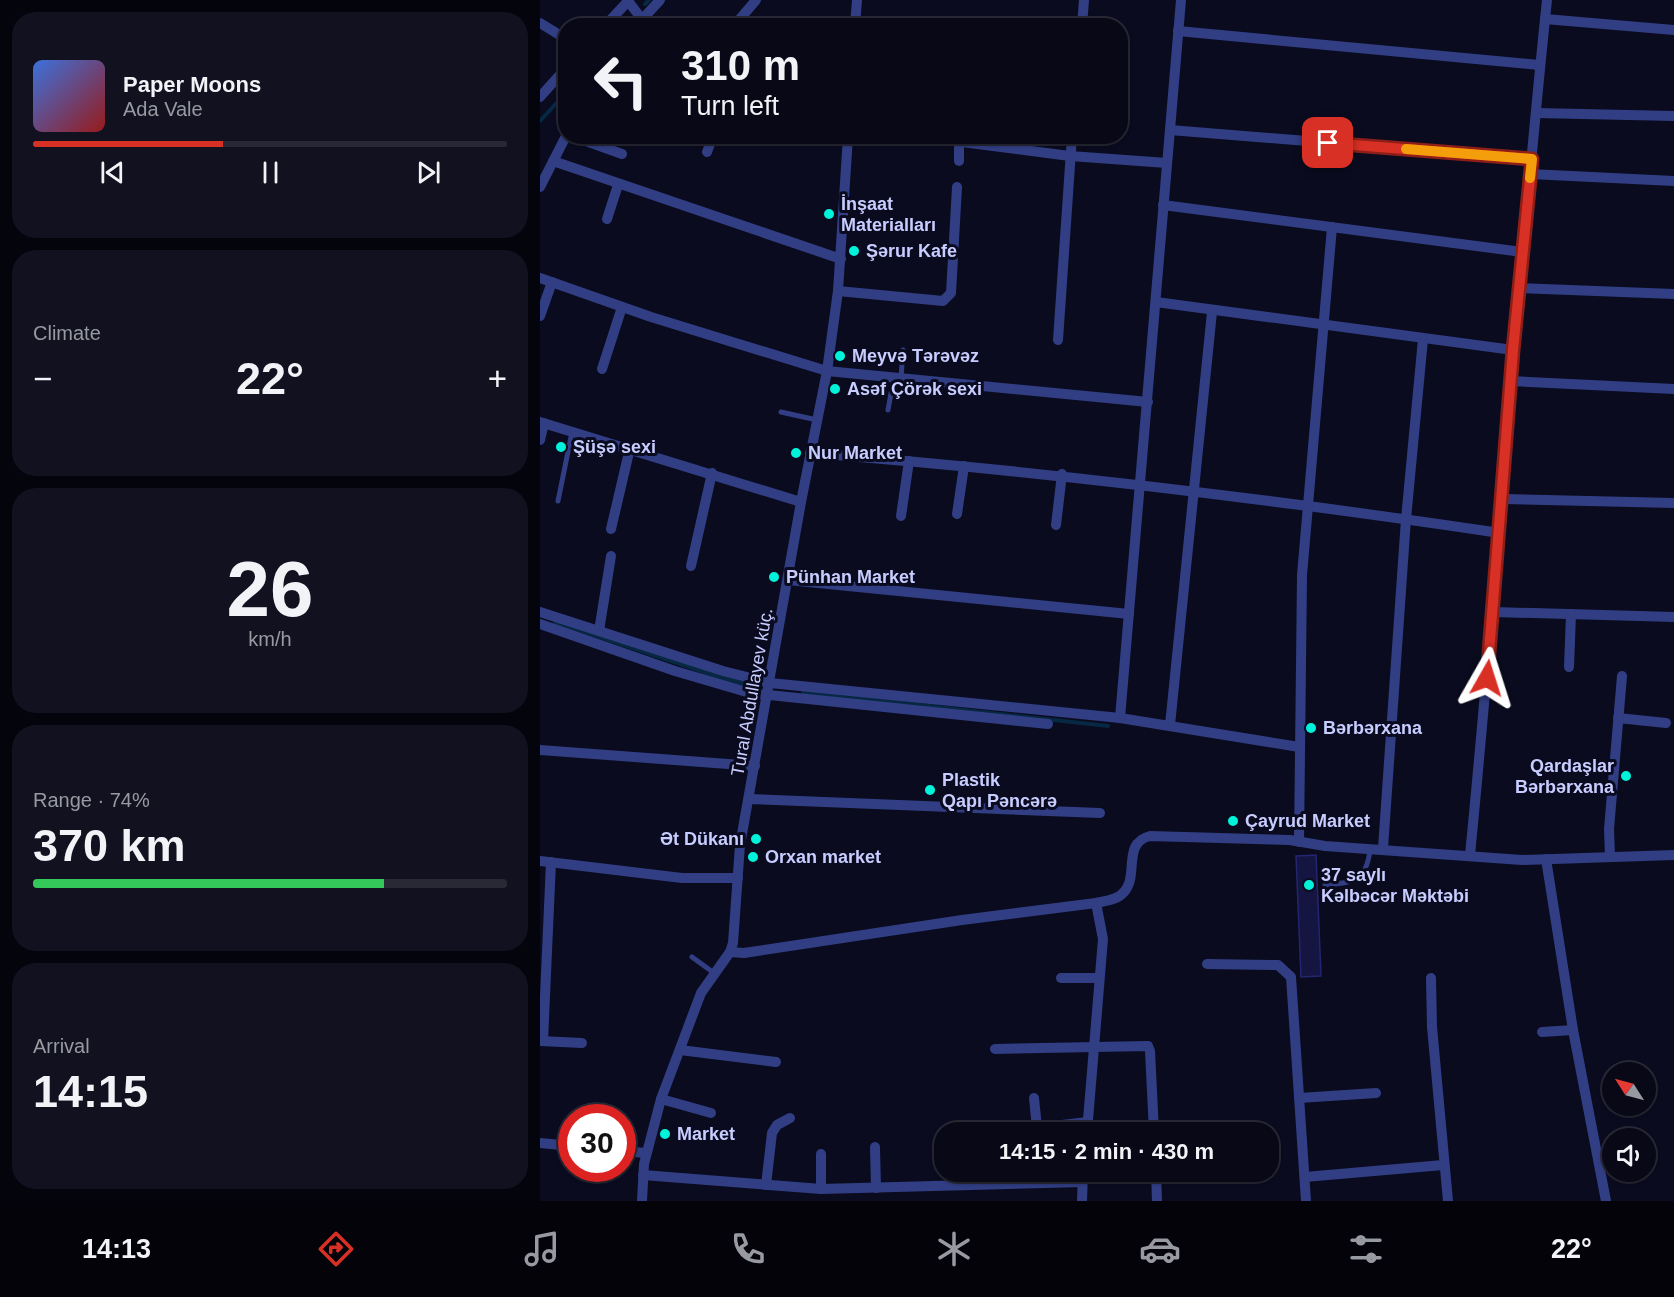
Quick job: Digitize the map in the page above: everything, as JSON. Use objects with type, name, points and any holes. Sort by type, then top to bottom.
[{"type":"street","points":[[646,18],[660,0]]},
{"type":"street","points":[[741,18],[756,0]]},
{"type":"street","points":[[855,18],[856,0]]},
{"type":"street","points":[[1083,18],[1084,0]]},
{"type":"street","points":[[1120,718],[1181,0]]},
{"type":"street","points":[[1470,855],[1494,612],[1513,350],[1547,0]]},
{"type":"street","points":[[612,18],[628,1],[639,18]]},
{"type":"street","points":[[1545,19],[1674,30]]},
{"type":"street","points":[[540,22],[558,34]]},
{"type":"street","points":[[1178,31],[1539,65]]},
{"type":"street","points":[[540,97],[558,77]]},
{"type":"street","points":[[1536,113],[1674,116]]},
{"type":"street","points":[[1170,130],[1532,159]]},
{"type":"street","points":[[540,187],[562,144]]},
{"type":"street","points":[[594,144],[622,154]]},
{"type":"street","points":[[707,152],[710,144]]},
{"type":"street","name":"Tural Abdullayev küç.","points":[[642,1201],[646,1153],[661,1100],[696,1005],[714,973],[730,952],[735,933],[738,878],[749,799],[801,502],[827,370],[838,291],[848,144]]},
{"type":"street","points":[[959,144],[959,161]]},
{"type":"street","points":[[975,144],[1070,156],[1167,163]]},
{"type":"street","points":[[1058,340],[1071,144]]},
{"type":"street","points":[[553,161],[841,259]]},
{"type":"street","points":[[1530,174],[1674,181]]},
{"type":"street","points":[[607,219],[618,184]]},
{"type":"street","points":[[838,291],[944,301],[948,299],[951,293],[957,187]]},
{"type":"street","points":[[1163,205],[1522,252]]},
{"type":"street","points":[[1299,842],[1302,575],[1332,227]]},
{"type":"street","points":[[540,278],[622,307],[827,370],[1148,402]]},
{"type":"street","points":[[540,316],[552,282]]},
{"type":"street","points":[[1519,288],[1674,294]]},
{"type":"street","points":[[1156,302],[1212,312],[1513,350]]},
{"type":"street","points":[[602,369],[622,307]]},
{"type":"street","points":[[1170,725],[1212,312]]},
{"type":"street","points":[[1383,848],[1406,519],[1423,339]]},
{"type":"street","points":[[1511,381],[1674,389]]},
{"type":"street","points":[[540,440],[542,423],[801,502]]},
{"type":"street","points":[[611,529],[630,448]]},
{"type":"street","points":[[810,453],[1062,474],[1308,505],[1500,533]]},
{"type":"street","points":[[901,516],[909,461]]},
{"type":"street","points":[[957,514],[964,466]]},
{"type":"street","points":[[691,566],[712,473]]},
{"type":"street","points":[[1056,525],[1062,474]]},
{"type":"street","points":[[1503,499],[1674,503]]},
{"type":"street","points":[[599,631],[611,556]]},
{"type":"street","points":[[788,580],[1129,614]]},
{"type":"street","points":[[540,612],[723,671],[770,682],[1120,718],[1299,747]]},
{"type":"street","points":[[1494,612],[1674,617]]},
{"type":"street","points":[[1569,667],[1571,614]]},
{"type":"street","points":[[540,624],[675,671],[768,696],[1048,724]]},
{"type":"street","points":[[1610,856],[1608,829],[1622,676]]},
{"type":"street","points":[[1618,718],[1666,723]]},
{"type":"street","points":[[540,750],[755,766]]},
{"type":"street","points":[[749,799],[1100,813]]},
{"type":"street","points":[[730,952],[744,953],[962,920],[1096,903],[1116,898],[1125,892],[1134,847],[1143,838],[1299,842],[1522,860],[1674,855]]},
{"type":"street","points":[[1546,859],[1573,1030],[1606,1201]]},
{"type":"street","points":[[582,1043],[542,1041],[546,862],[682,878],[738,878]]},
{"type":"street","points":[[1087,1122],[1103,939],[1096,903]]},
{"type":"street","points":[[1207,964],[1278,965],[1291,977],[1306,1201]]},
{"type":"street","points":[[1061,978],[1099,978]]},
{"type":"street","points":[[1431,978],[1432,1027],[1448,1201]]},
{"type":"street","points":[[1542,1032],[1573,1030]]},
{"type":"street","points":[[995,1048],[1148,1046],[1153,1122]]},
{"type":"street","points":[[680,1050],[776,1062]]},
{"type":"street","points":[[1299,1098],[1376,1093]]},
{"type":"street","points":[[1034,1098],[1036,1122]]},
{"type":"street","points":[[661,1100],[711,1113]]},
{"type":"street","points":[[766,1185],[772,1133],[777,1125],[790,1118]]},
{"type":"street","points":[[540,1143],[558,1145]]},
{"type":"street","points":[[875,1147],[876,1188]]},
{"type":"street","points":[[636,1152],[646,1153]]},
{"type":"street","points":[[821,1154],[821,1189]]},
{"type":"street","points":[[1305,1177],[1443,1165]]},
{"type":"street","points":[[643,1175],[821,1189],[989,1182]]},
{"type":"street","points":[[1082,1201],[1083,1182]]},
{"type":"street","points":[[1156,1182],[1157,1201]]},
{"type":"lane","points":[[888,410],[903,350]]},
{"type":"lane","points":[[781,412],[817,420]]},
{"type":"lane","points":[[558,501],[572,432]]},
{"type":"lane","points":[[1325,885],[1353,882],[1360,877],[1368,862],[1371,848]]},
{"type":"lane","points":[[692,957],[714,973]]},
{"type":"building","points":[[1316,855],[1321,976],[1301,977],[1296,856]]},
{"type":"waterway","points":[[645,4],[649,0]]},
{"type":"waterway","points":[[540,121],[558,102]]},
{"type":"waterway","points":[[555,622],[716,676],[759,688]]},
{"type":"waterway","points":[[803,692],[1108,726]]},
{"type":"slow traffic","points":[[1406,149],[1532,159],[1530,178]]},
{"type":"place","name":"İnşaat Materialları","points":[[829,214]]},
{"type":"place","name":"Şərur Kafe","points":[[854,251]]},
{"type":"place","name":"Meyvə Tərəvəz","points":[[840,356]]},
{"type":"place","name":"Asəf Çörək sexi","points":[[835,389]]},
{"type":"place","name":"Şüşə sexi","points":[[561,447]]},
{"type":"place","name":"Nur Market","points":[[796,453]]},
{"type":"place","name":"Pünhan Market","points":[[774,577]]},
{"type":"place","name":"Bərbərxana","points":[[1311,728]]},
{"type":"place","name":"Qardaşlar Bərbərxana","points":[[1626,776]]},
{"type":"place","name":"Plastik Qapı Pəncərə","points":[[930,790]]},
{"type":"place","name":"Çayrud Market","points":[[1233,821]]},
{"type":"place","name":"Ət Dükanı","points":[[756,839]]},
{"type":"place","name":"Orxan market","points":[[753,857]]},
{"type":"place","name":"37 saylı Kəlbəcər Məktəbi","points":[[1309,885]]},
{"type":"place","name":"Market","points":[[665,1134]]},
{"type":"route","points":[[1328,143],[1532,159],[1513,350],[1503,499],[1487,678]]}]
